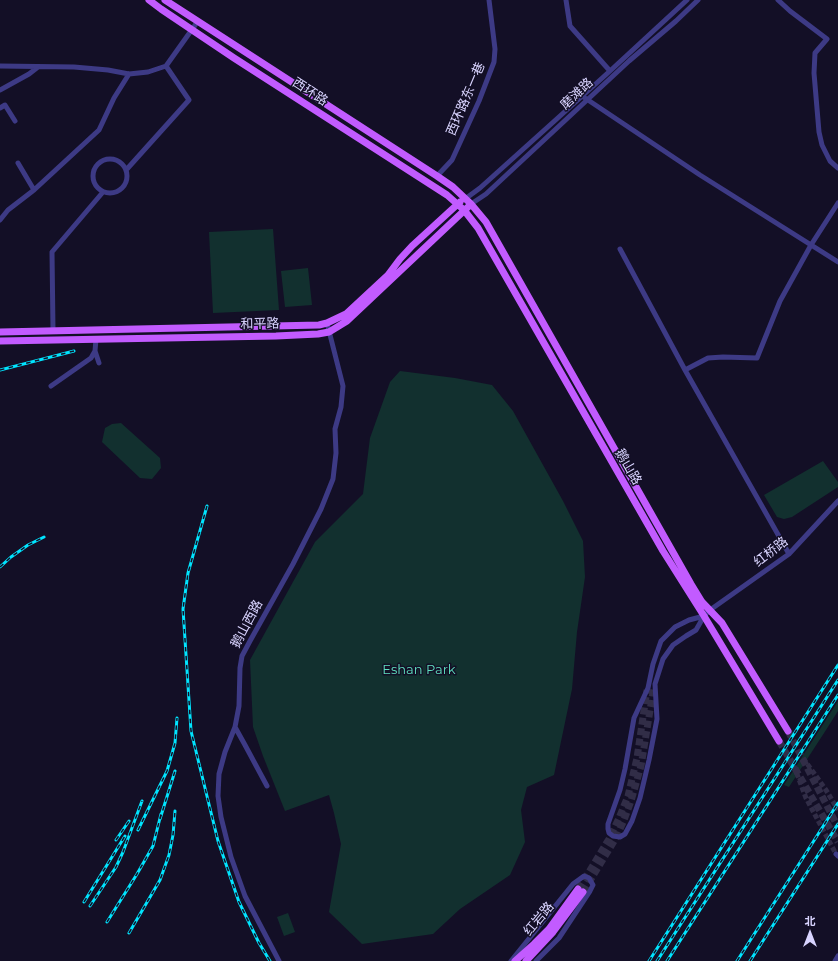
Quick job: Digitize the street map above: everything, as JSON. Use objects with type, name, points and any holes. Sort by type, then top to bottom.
[{"type":"main road","name":"西环路","points":[[149,0],[241,62],[447,195],[458,204]]},
{"type":"main road","name":"西环路","points":[[165,0],[437,176],[453,187],[472,204]]},
{"type":"main road","name":"和平路","points":[[0,332],[319,325],[327,323],[346,314],[388,275],[412,246],[465,199]]},
{"type":"main road","name":"鹅山路","points":[[458,204],[478,228],[655,537],[779,741]]},
{"type":"main road","name":"和平路","points":[[0,341],[276,336],[329,332],[347,321],[472,204]]},
{"type":"main road","name":"鹅山路","points":[[472,204],[486,222],[691,584],[702,602],[722,623],[788,731]]},
{"type":"main road","name":"红岩路","points":[[515,961],[549,928],[580,891],[553,932],[526,961]]},
{"type":"street","name":"西环路东一巷","points":[[437,176],[452,160],[479,101],[494,62],[495,49],[489,0]]},
{"type":"street","points":[[566,0],[570,26],[610,71]]},
{"type":"street","name":"磨滩路","points":[[465,199],[480,188],[610,71],[686,0]]},
{"type":"street","name":"磨滩路","points":[[472,204],[486,194],[629,61],[698,0]]},
{"type":"street","points":[[778,0],[794,15],[827,39],[815,53],[814,73],[819,132],[822,145],[830,161],[838,168]]},
{"type":"street","points":[[0,66],[74,67],[108,70],[129,74],[148,72],[166,66],[198,21]]},
{"type":"street","points":[[126,169],[189,100],[166,66]]},
{"type":"street","points":[[0,90],[38,67]]},
{"type":"street","points":[[0,220],[8,210],[34,190],[99,130],[114,98],[129,74]]},
{"type":"street","points":[[582,96],[700,174],[838,262]]},
{"type":"street","points":[[0,108],[5,105],[15,121]]},
{"type":"street","points":[[113,158],[123,164],[128,174],[127,180],[125,186],[120,190],[109,193],[103,192],[95,184],[93,173],[95,168],[102,160],[113,158]]},
{"type":"street","points":[[18,163],[34,190]]},
{"type":"street","points":[[52,330],[52,252],[103,192]]},
{"type":"street","points":[[685,370],[708,358],[758,358],[780,301],[811,244],[838,203]]},
{"type":"street","points":[[620,250],[685,370],[789,554]]},
{"type":"street","name":"鹅山西路","points":[[279,961],[245,896],[231,857],[221,817],[218,796],[219,774],[239,706],[240,668],[242,656],[293,564],[321,510],[334,479],[336,453],[335,430],[341,407],[343,386],[327,323]]},
{"type":"street","points":[[96,339],[96,351],[99,363]]},
{"type":"street","points":[[51,386],[90,358],[96,351]]},
{"type":"street","name":"红桥路","points":[[710,610],[789,554],[838,501]]},
{"type":"street","points":[[704,616],[689,620],[675,627],[661,641],[653,664],[648,688],[634,718],[620,790],[608,824],[609,833],[613,836],[620,837],[625,834],[632,821],[640,798],[657,719],[655,684],[663,659],[673,645],[696,630],[704,616],[710,610]]},
{"type":"street","points":[[234,727],[267,786]]},
{"type":"street","points":[[511,961],[573,884],[584,876],[589,878],[593,885],[590,891],[559,938],[536,961]]},
{"type":"street","points":[[835,961],[838,956]]},
{"type":"green space","points":[[273,229],[279,310],[213,313],[209,232]]},
{"type":"green space","points":[[308,268],[312,305],[285,307],[281,271]]},
{"type":"green space","name":"Eshan Park","points":[[400,371],[455,378],[492,385],[513,411],[563,501],[583,541],[585,577],[577,632],[572,689],[554,775],[527,787],[521,810],[525,842],[510,875],[460,909],[433,934],[362,944],[329,912],[341,844],[329,795],[285,811],[253,727],[250,660],[315,542],[363,494],[370,438],[390,382]]},
{"type":"green space","points":[[121,423],[160,458],[161,468],[152,479],[140,478],[102,442],[105,428],[112,424]]},
{"type":"green space","points":[[823,461],[838,482],[838,487],[792,517],[784,519],[777,517],[764,495]]},
{"type":"green space","points":[[838,701],[838,711],[826,730],[789,787],[784,785]]},
{"type":"green space","points":[[288,913],[295,932],[284,936],[277,917]]},
{"type":"tunnel","points":[[583,892],[616,838],[631,801],[641,766],[654,686]]},
{"type":"tunnel","points":[[578,889],[609,839],[628,796],[637,758],[647,690]]},
{"type":"tunnel","points":[[788,731],[838,827]]},
{"type":"tunnel","points":[[779,741],[838,842]]},
{"type":"tunnel","points":[[803,758],[826,790],[838,810]]},
{"type":"tunnel","points":[[794,766],[806,798],[836,854]]},
{"type":"railway","points":[[0,370],[74,351]]},
{"type":"railway","points":[[207,506],[188,573],[183,609],[191,731],[218,841],[239,902],[259,943],[270,961]]},
{"type":"railway","points":[[0,567],[28,545],[44,537]]},
{"type":"railway","points":[[649,961],[838,665]]},
{"type":"railway","points":[[657,961],[838,680]]},
{"type":"railway","points":[[667,961],[838,695]]},
{"type":"railway","points":[[138,830],[167,771],[175,743],[177,718]]},
{"type":"railway","points":[[160,819],[175,771]]},
{"type":"railway","points":[[90,906],[116,867],[142,801]]},
{"type":"railway","points":[[737,961],[838,803]]},
{"type":"railway","points":[[129,933],[160,880],[169,855],[173,835],[175,811]]},
{"type":"railway","points":[[107,922],[153,846],[161,814]]},
{"type":"railway","points":[[116,840],[129,821]]},
{"type":"railway","points":[[750,961],[838,824]]},
{"type":"railway","points":[[84,902],[125,836]]}]
